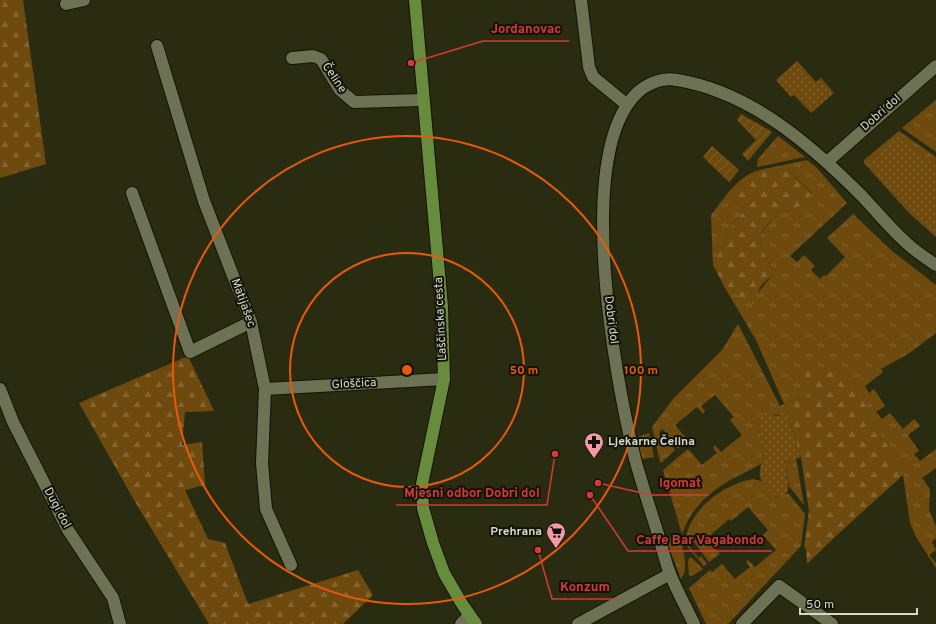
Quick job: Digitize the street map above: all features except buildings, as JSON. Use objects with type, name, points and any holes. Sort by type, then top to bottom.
[{"type":"main road","name":"Laščinska cesta","points":[[415,0],[422,100],[442,307],[444,379],[422,484],[423,508],[432,543],[444,573],[469,621]]},
{"type":"street","points":[[66,4],[84,0]]},
{"type":"street","points":[[581,0],[589,66],[593,77],[626,104]]},
{"type":"street","name":"Matijašec","points":[[156,46],[204,200],[252,322],[265,389],[262,463],[266,509],[291,565]]},
{"type":"street","name":"Čeline","points":[[292,58],[313,56],[321,59],[340,90],[354,102],[422,100]]},
{"type":"street","name":"Dobri dol","points":[[827,162],[865,126],[936,66]]},
{"type":"street","name":"Dobri dol","points":[[694,624],[670,574],[635,458],[626,416],[608,305],[602,206],[605,169],[614,130],[626,104],[642,88],[658,80],[675,79],[710,88],[753,107],[811,147],[911,247],[936,265]]},
{"type":"street","points":[[132,193],[190,352],[252,322]]},
{"type":"street","name":"Gloščica","points":[[265,389],[444,379]]},
{"type":"street","name":"Dugi dol","points":[[0,389],[13,422],[68,530],[113,598],[120,624]]},
{"type":"street","points":[[578,624],[670,574]]},
{"type":"street","points":[[742,624],[779,586],[832,624]]},
{"type":"green space","points":[[0,0],[23,0],[46,164],[0,178]]},
{"type":"green space","points":[[797,61],[816,82],[821,78],[834,93],[811,113],[794,95],[791,97],[776,80]]},
{"type":"green space","points":[[936,100],[936,152],[902,128]]},
{"type":"green space","points":[[741,114],[772,132],[748,161],[742,154],[756,140],[737,120]]},
{"type":"green space","points":[[899,131],[936,157],[936,237],[909,213],[864,163],[864,160]]},
{"type":"green space","points":[[778,136],[805,157],[757,167],[758,159]]},
{"type":"green space","points":[[897,136],[936,166],[936,235],[903,205],[868,162]]},
{"type":"green space","points":[[712,146],[739,170],[729,182],[703,157]]},
{"type":"green space","points":[[807,160],[817,168],[847,203],[790,256],[797,262],[804,255],[815,266],[811,270],[820,279],[824,275],[826,276],[845,257],[827,238],[853,214],[892,251],[936,285],[936,333],[908,354],[881,369],[883,372],[865,386],[869,393],[874,389],[885,406],[876,412],[882,419],[890,413],[903,429],[914,419],[920,426],[908,435],[919,451],[914,454],[920,461],[936,449],[936,468],[922,478],[930,489],[929,510],[936,526],[936,538],[932,542],[936,550],[929,555],[936,563],[936,568],[916,537],[910,523],[903,475],[812,390],[814,394],[784,404],[756,340],[725,288],[735,293],[756,295],[774,273],[762,249],[761,234],[779,211],[794,210],[812,193],[783,165]]},
{"type":"green space","points":[[783,165],[812,194],[794,210],[779,211],[761,233],[762,249],[774,273],[760,287],[753,304],[725,288],[713,265],[732,226],[745,210],[727,194],[746,176],[758,171]]},
{"type":"green space","points":[[727,194],[745,210],[732,226],[713,265],[711,215]]},
{"type":"green space","points":[[738,324],[780,406],[782,413],[780,415],[772,415],[758,423],[763,450],[762,463],[725,483],[702,501],[691,516],[682,534],[663,470],[688,449],[702,465],[717,453],[713,448],[715,445],[721,452],[742,435],[730,420],[734,417],[715,395],[701,406],[705,411],[703,414],[697,407],[675,425],[687,439],[678,449],[663,429],[659,432],[668,444],[669,443],[675,450],[661,463],[652,427],[673,399],[722,350]]},
{"type":"green space","points":[[188,356],[214,411],[185,412],[182,445],[202,442],[205,485],[185,490],[208,539],[225,543],[248,604],[358,570],[373,595],[343,624],[209,624],[134,500],[79,403]]},
{"type":"green space","points":[[812,369],[834,371],[855,386],[903,475],[807,564],[806,548],[804,547],[809,511],[801,457],[784,404],[814,394],[803,374]]},
{"type":"green space","points":[[784,404],[801,457],[787,462],[787,492],[784,496],[778,497],[766,487],[760,477],[763,453],[758,423],[760,416],[764,412],[776,416],[781,415],[780,406]]},
{"type":"green space","points":[[649,433],[654,457],[643,459],[640,456],[637,439],[638,437]]},
{"type":"green space","points":[[796,458],[804,505],[789,486],[786,464]]},
{"type":"green space","points":[[753,479],[761,481],[767,487],[786,495],[788,493],[805,514],[801,546],[728,624],[706,624],[689,588],[710,570],[712,572],[722,564],[735,579],[750,567],[746,562],[748,560],[755,567],[776,550],[763,535],[768,530],[748,507],[731,521],[729,519],[707,538],[720,554],[709,562],[694,542],[689,546],[699,558],[701,556],[707,564],[704,566],[685,544],[687,532],[699,510],[708,501],[730,487]]},
{"type":"green space","points":[[679,534],[685,563],[684,575],[681,579],[667,542],[668,538]]},
{"type":"green space","points":[[689,558],[692,558],[703,569],[692,576],[689,575]]},
{"type":"place","name":"Jordanovac","points":[[411,63]]},
{"type":"place","name":"Mjesni odbor Dobri dol","points":[[555,454]]},
{"type":"place","name":"Ljekarne Čelina","points":[[594,459]]},
{"type":"place","name":"Igomat","points":[[598,483]]},
{"type":"place","name":"Caffe Bar Vagabondo","points":[[590,495]]},
{"type":"place","name":"Prehrana","points":[[556,549]]},
{"type":"place","name":"Konzum","points":[[538,550]]}]
